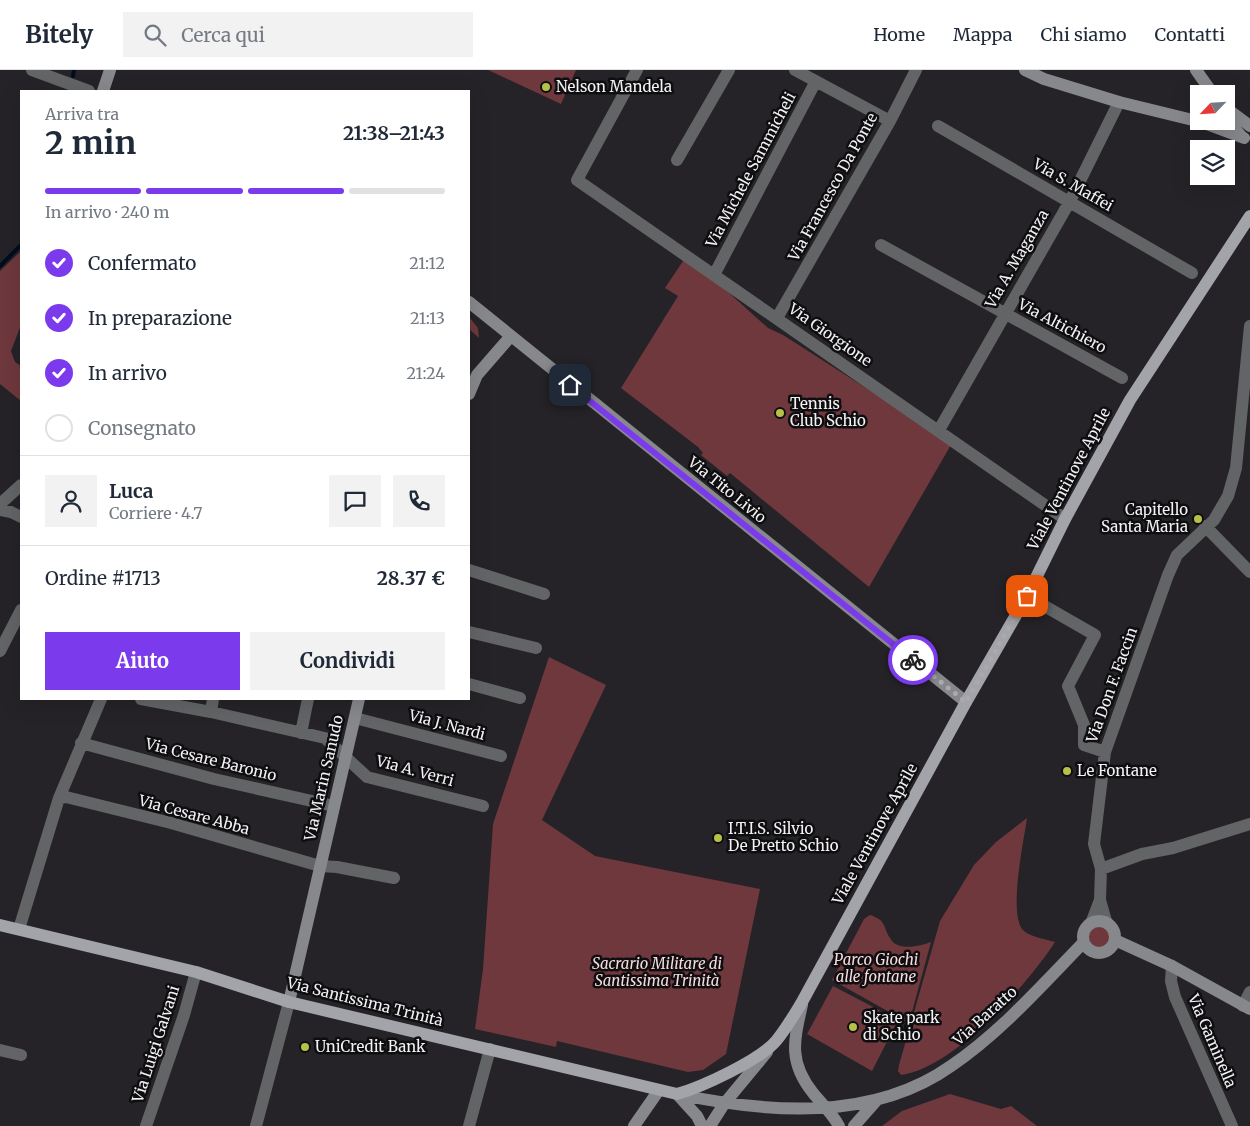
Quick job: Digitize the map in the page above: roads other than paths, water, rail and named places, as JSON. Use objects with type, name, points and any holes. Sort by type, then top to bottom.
[{"type":"main road","name":"Viale Ventinove Aprile","points":[[677,1094],[694,1089],[734,1069],[775,1042],[802,1002],[966,702],[1027,596],[1065,519],[1130,400],[1250,216]]},
{"type":"main road","name":"Via Santissima Trinità","points":[[0,924],[196,972],[289,1002],[677,1094]]},
{"type":"street","points":[[32,70],[86,90]]},
{"type":"street","points":[[103,90],[110,70]]},
{"type":"street","name":"Via Giorgione","points":[[637,70],[577,180],[1065,519]]},
{"type":"street","points":[[677,160],[729,70]]},
{"type":"street","points":[[795,70],[890,120]]},
{"type":"street","name":"Via Francesco Da Ponte","points":[[777,318],[890,120],[916,70]]},
{"type":"street","points":[[1025,70],[1044,79],[1119,102],[1190,119]]},
{"type":"street","points":[[1196,70],[1205,85]]},
{"type":"street","name":"Via Michele Sammicheli","points":[[714,274],[816,80]]},
{"type":"street","name":"Via A. Maganza","points":[[939,430],[1004,313],[1070,201],[1119,102]]},
{"type":"street","points":[[1235,118],[1250,126]]},
{"type":"street","points":[[1235,124],[1247,141]]},
{"type":"street","name":"Via S. Maffei","points":[[938,126],[1192,273]]},
{"type":"street","points":[[1221,130],[1247,141]]},
{"type":"street","name":"Via Altichiero","points":[[881,245],[1122,378]]},
{"type":"street","name":"Via Tito Livio","points":[[470,303],[510,337],[966,702]]},
{"type":"street","name":"Via Don F. Faccin","points":[[1101,869],[1094,844],[1105,752],[1168,575],[1177,555],[1205,526],[1214,520],[1221,510],[1236,468],[1250,326]]},
{"type":"street","points":[[470,392],[477,375],[510,337]]},
{"type":"street","points":[[0,504],[20,486]]},
{"type":"street","points":[[0,510],[11,512],[20,517]]},
{"type":"street","points":[[1205,526],[1234,553],[1250,572]]},
{"type":"street","points":[[470,570],[544,594]]},
{"type":"street","points":[[1027,596],[1095,635],[1068,686],[1084,724],[1084,745],[1105,752]]},
{"type":"street","points":[[0,651],[20,612]]},
{"type":"street","points":[[470,632],[536,648]]},
{"type":"street","points":[[470,684],[520,698]]},
{"type":"street","points":[[19,929],[59,798],[81,742],[101,700]]},
{"type":"street","name":"Via A. Verri","points":[[146,700],[211,712],[325,738],[367,777],[483,806]]},
{"type":"street","points":[[211,712],[213,700]]},
{"type":"street","points":[[301,732],[308,700]]},
{"type":"street","name":"Via Marin Sanudo","points":[[289,1002],[359,700]]},
{"type":"street","name":"Via J. Nardi","points":[[355,718],[501,756]]},
{"type":"street","name":"Via Cesare Baronio","points":[[81,742],[214,779],[334,806]]},
{"type":"street","name":"Via Cesare Abba","points":[[59,798],[66,796],[171,823],[320,866]]},
{"type":"street","points":[[1101,869],[1142,854],[1173,848],[1250,824]]},
{"type":"street","points":[[320,866],[337,866],[394,878]]},
{"type":"street","name":"Via Baratto","points":[[1101,869],[1100,900],[1106,921],[1112,927],[1112,945]]},
{"type":"street","name":"Via Baratto","points":[[724,1104],[787,1108],[828,1107],[876,1101],[916,1086],[950,1068],[971,1052],[1054,972],[1086,946],[1083,933],[1092,922],[1100,900]]},
{"type":"street","points":[[1092,922],[1106,921]]},
{"type":"street","points":[[1086,946],[1096,953],[1112,945],[1134,947],[1246,1007],[1250,992]]},
{"type":"street","name":"Via Gaminella","points":[[1172,966],[1171,981],[1175,997],[1232,1126]]},
{"type":"street","name":"Via Luigi Galvani","points":[[146,1126],[184,1015],[196,972]]},
{"type":"street","points":[[256,1126],[289,1002]]},
{"type":"street","name":"Viale Ventinove Aprile","points":[[802,1002],[794,1044],[798,1068],[813,1093],[828,1107],[839,1126]]},
{"type":"street","name":"Viale Ventinove Aprile","points":[[710,1126],[724,1104],[775,1042]]},
{"type":"street","points":[[468,1126],[490,1049]]},
{"type":"street","points":[[0,1050],[21,1055]]},
{"type":"street","points":[[634,1126],[659,1090]]},
{"type":"street","points":[[677,1094],[697,1116],[702,1126]]},
{"type":"street","name":"Via Santissima Trinità","points":[[677,1094],[724,1104]]},
{"type":"street","name":"Via Baratto","points":[[854,1126],[876,1101]]},
{"type":"waterway","points":[[73,76],[74,70]]},
{"type":"waterway","points":[[0,266],[20,246]]},
{"type":"place","name":"Nelson Mandela","points":[[546,87]]},
{"type":"place","name":"Tennis Club Schio","points":[[780,413]]},
{"type":"place","name":"Capitello Santa Maria","points":[[1198,519]]},
{"type":"place","name":"Le Fontane","points":[[1067,771]]},
{"type":"place","name":"I.T.I.S. Silvio De Pretto Schio","points":[[718,838]]},
{"type":"place","name":"Skate park di Schio","points":[[853,1027]]},
{"type":"place","name":"UniCredit Bank","points":[[305,1047]]},
{"type":"park label","name":"Parco Giochi alle fontane","points":[[876,968]]},
{"type":"park label","name":"Sacrario Militare di Santissima Trinità","points":[[657,972]]}]
